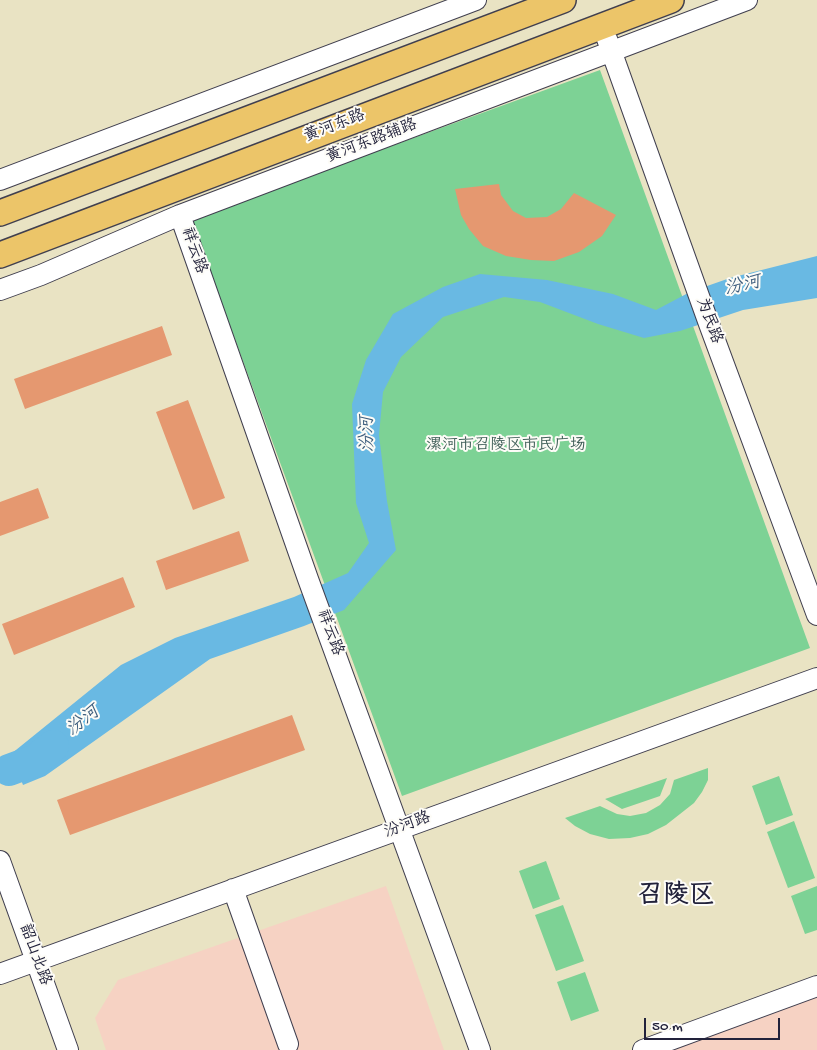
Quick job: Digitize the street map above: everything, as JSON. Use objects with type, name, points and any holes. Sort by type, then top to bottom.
[{"type":"main road","points":[[0,213],[564,0]]},
{"type":"main road","name":"黄河东路","points":[[0,255],[671,0]]},
{"type":"street","points":[[0,180],[476,0]]},
{"type":"street","name":"黄河东路辅路","points":[[0,290],[41,276],[180,215],[747,0]]},
{"type":"street","name":"为民路","points":[[602,26],[709,324],[817,615]]},
{"type":"street","name":"祥云路","points":[[180,215],[308,578],[480,1050]]},
{"type":"street","name":"汾河路","points":[[0,974],[817,678]]},
{"type":"street","name":"韶山北路","points":[[0,861],[68,1050]]},
{"type":"street","points":[[233,889],[288,1044]]},
{"type":"street","points":[[643,1050],[817,986]]},
{"type":"shaded area","points":[[386,886],[444,1050],[106,1050],[95,1018],[118,980]]},
{"type":"shaded area","points":[[817,996],[817,1050],[667,1050]]},
{"type":"green space","name":"漯河市召陵区市民广场","points":[[600,70],[810,648],[402,796],[191,219]]},
{"type":"green space","points":[[708,768],[708,780],[694,803],[666,825],[648,834],[630,838],[609,839],[590,834],[565,818],[600,806],[617,814],[630,816],[646,813],[660,805],[670,794],[674,780]]},
{"type":"green space","points":[[779,776],[793,815],[766,825],[752,786]]},
{"type":"green space","points":[[667,778],[660,796],[622,809],[605,799]]},
{"type":"green space","points":[[794,821],[815,878],[788,888],[767,832]]},
{"type":"green space","points":[[546,861],[560,899],[533,909],[519,871]]},
{"type":"green space","points":[[817,886],[817,930],[805,934],[791,896]]},
{"type":"green space","points":[[563,905],[584,961],[556,971],[535,915]]},
{"type":"green space","points":[[585,972],[599,1011],[571,1021],[557,982]]},
{"type":"water","points":[[817,256],[817,298],[743,310],[680,331],[644,338],[598,324],[540,302],[504,297],[443,317],[401,357],[383,392],[379,435],[387,501],[396,550],[344,610],[210,659],[45,776],[23,785],[11,754],[121,665],[175,638],[294,597],[348,573],[369,543],[356,503],[352,404],[366,360],[393,314],[443,287],[480,274],[547,280],[613,294],[656,310],[690,292],[730,278]]},
{"type":"building","points":[[499,184],[501,195],[513,211],[526,218],[547,217],[561,209],[574,193],[616,215],[602,236],[579,252],[554,261],[506,256],[483,246],[469,229],[461,215],[455,189]]},
{"type":"building","points":[[162,326],[172,355],[25,409],[14,379]]},
{"type":"building","points":[[188,400],[225,498],[193,510],[156,412]]},
{"type":"building","points":[[38,488],[49,518],[0,536],[0,502]]},
{"type":"building","points":[[239,531],[249,561],[166,590],[156,561]]},
{"type":"building","points":[[123,577],[135,607],[14,655],[2,624]]},
{"type":"building","points":[[292,715],[305,750],[70,835],[57,800]]},
{"type":"waterway","name":"汾河","points":[[9,770],[36,760],[53,746]]},
{"type":"district","name":"召陵区","points":[[676,898]]}]
